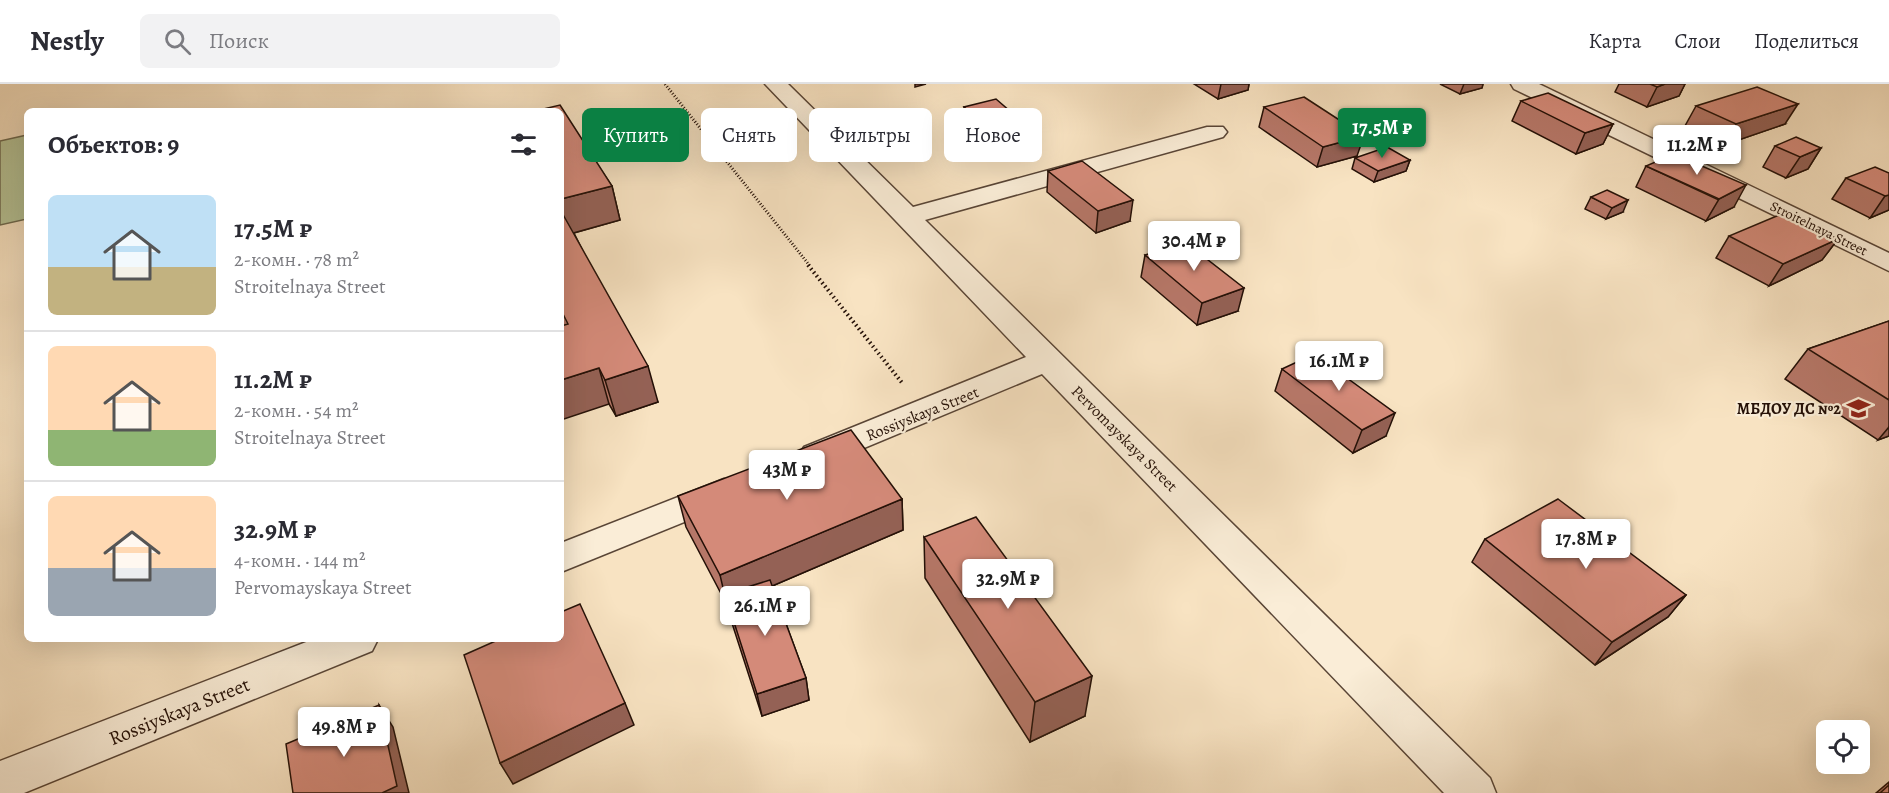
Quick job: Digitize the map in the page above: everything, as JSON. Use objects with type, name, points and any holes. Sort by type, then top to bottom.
[{"type":"street","name":"Pervomayskaya Street","points":[[776,84],[1474,793]]},
{"type":"street","name":"Stroitelnaya Street","points":[[1522,84],[1889,262]]},
{"type":"street","points":[[906,217],[1215,132]]},
{"type":"street","name":"Rossiyskaya Street","points":[[783,469],[1048,360]]},
{"type":"street","points":[[564,557],[750,482]]},
{"type":"street","name":"Rossiyskaya Street","points":[[0,782],[350,642]]},
{"type":"path","points":[[665,84],[886,365],[928,411]]},
{"type":"green space","points":[[24,136],[24,220],[0,225],[0,141]]},
{"type":"building","points":[[1757,87],[1798,104],[1736,124],[1696,106]]},
{"type":"building","points":[[1548,93],[1613,124],[1585,133],[1521,101]]},
{"type":"building","points":[[1304,97],[1364,136],[1323,147],[1264,107]]},
{"type":"building","points":[[996,99],[1006,108],[965,108]]},
{"type":"building","points":[[564,111],[582,139],[582,162],[597,162],[612,186],[564,198]]},
{"type":"building","points":[[1796,137],[1821,148],[1800,157],[1775,146]]},
{"type":"building","points":[[1387,147],[1410,160],[1378,171],[1355,158]]},
{"type":"building","points":[[1674,154],[1746,185],[1719,199],[1646,166]]},
{"type":"building","points":[[1082,161],[1133,200],[1098,211],[1048,171]]},
{"type":"building","points":[[1875,167],[1889,173],[1889,195],[1885,196],[1846,178]]},
{"type":"building","points":[[1607,190],[1628,200],[1612,208],[1591,197]]},
{"type":"building","points":[[1784,213],[1838,239],[1783,264],[1729,236]]},
{"type":"building","points":[[564,216],[648,366],[605,380],[599,368],[564,379],[564,325],[568,324],[564,316]]},
{"type":"building","points":[[1185,242],[1244,288],[1202,303],[1145,255]]},
{"type":"building","points":[[1889,321],[1889,400],[1808,349]]},
{"type":"building","points":[[1314,354],[1395,413],[1362,430],[1282,369]]},
{"type":"building","points":[[851,430],[902,499],[720,575],[678,496]]},
{"type":"building","points":[[1558,499],[1686,595],[1612,642],[1485,539]]},
{"type":"building","points":[[976,517],[1092,676],[1035,702],[924,537]]},
{"type":"building","points":[[770,580],[806,678],[757,694],[725,594]]},
{"type":"building","points":[[580,604],[625,703],[500,763],[464,655],[493,642],[564,642],[564,611]]},
{"type":"building","points":[[379,705],[397,786],[382,793],[293,793],[286,744]]},
{"type":"building","points":[[1889,785],[1889,793],[1880,793]]},
{"type":"place","name":"МБДОУ ДС №2","points":[[1859,408]]}]
